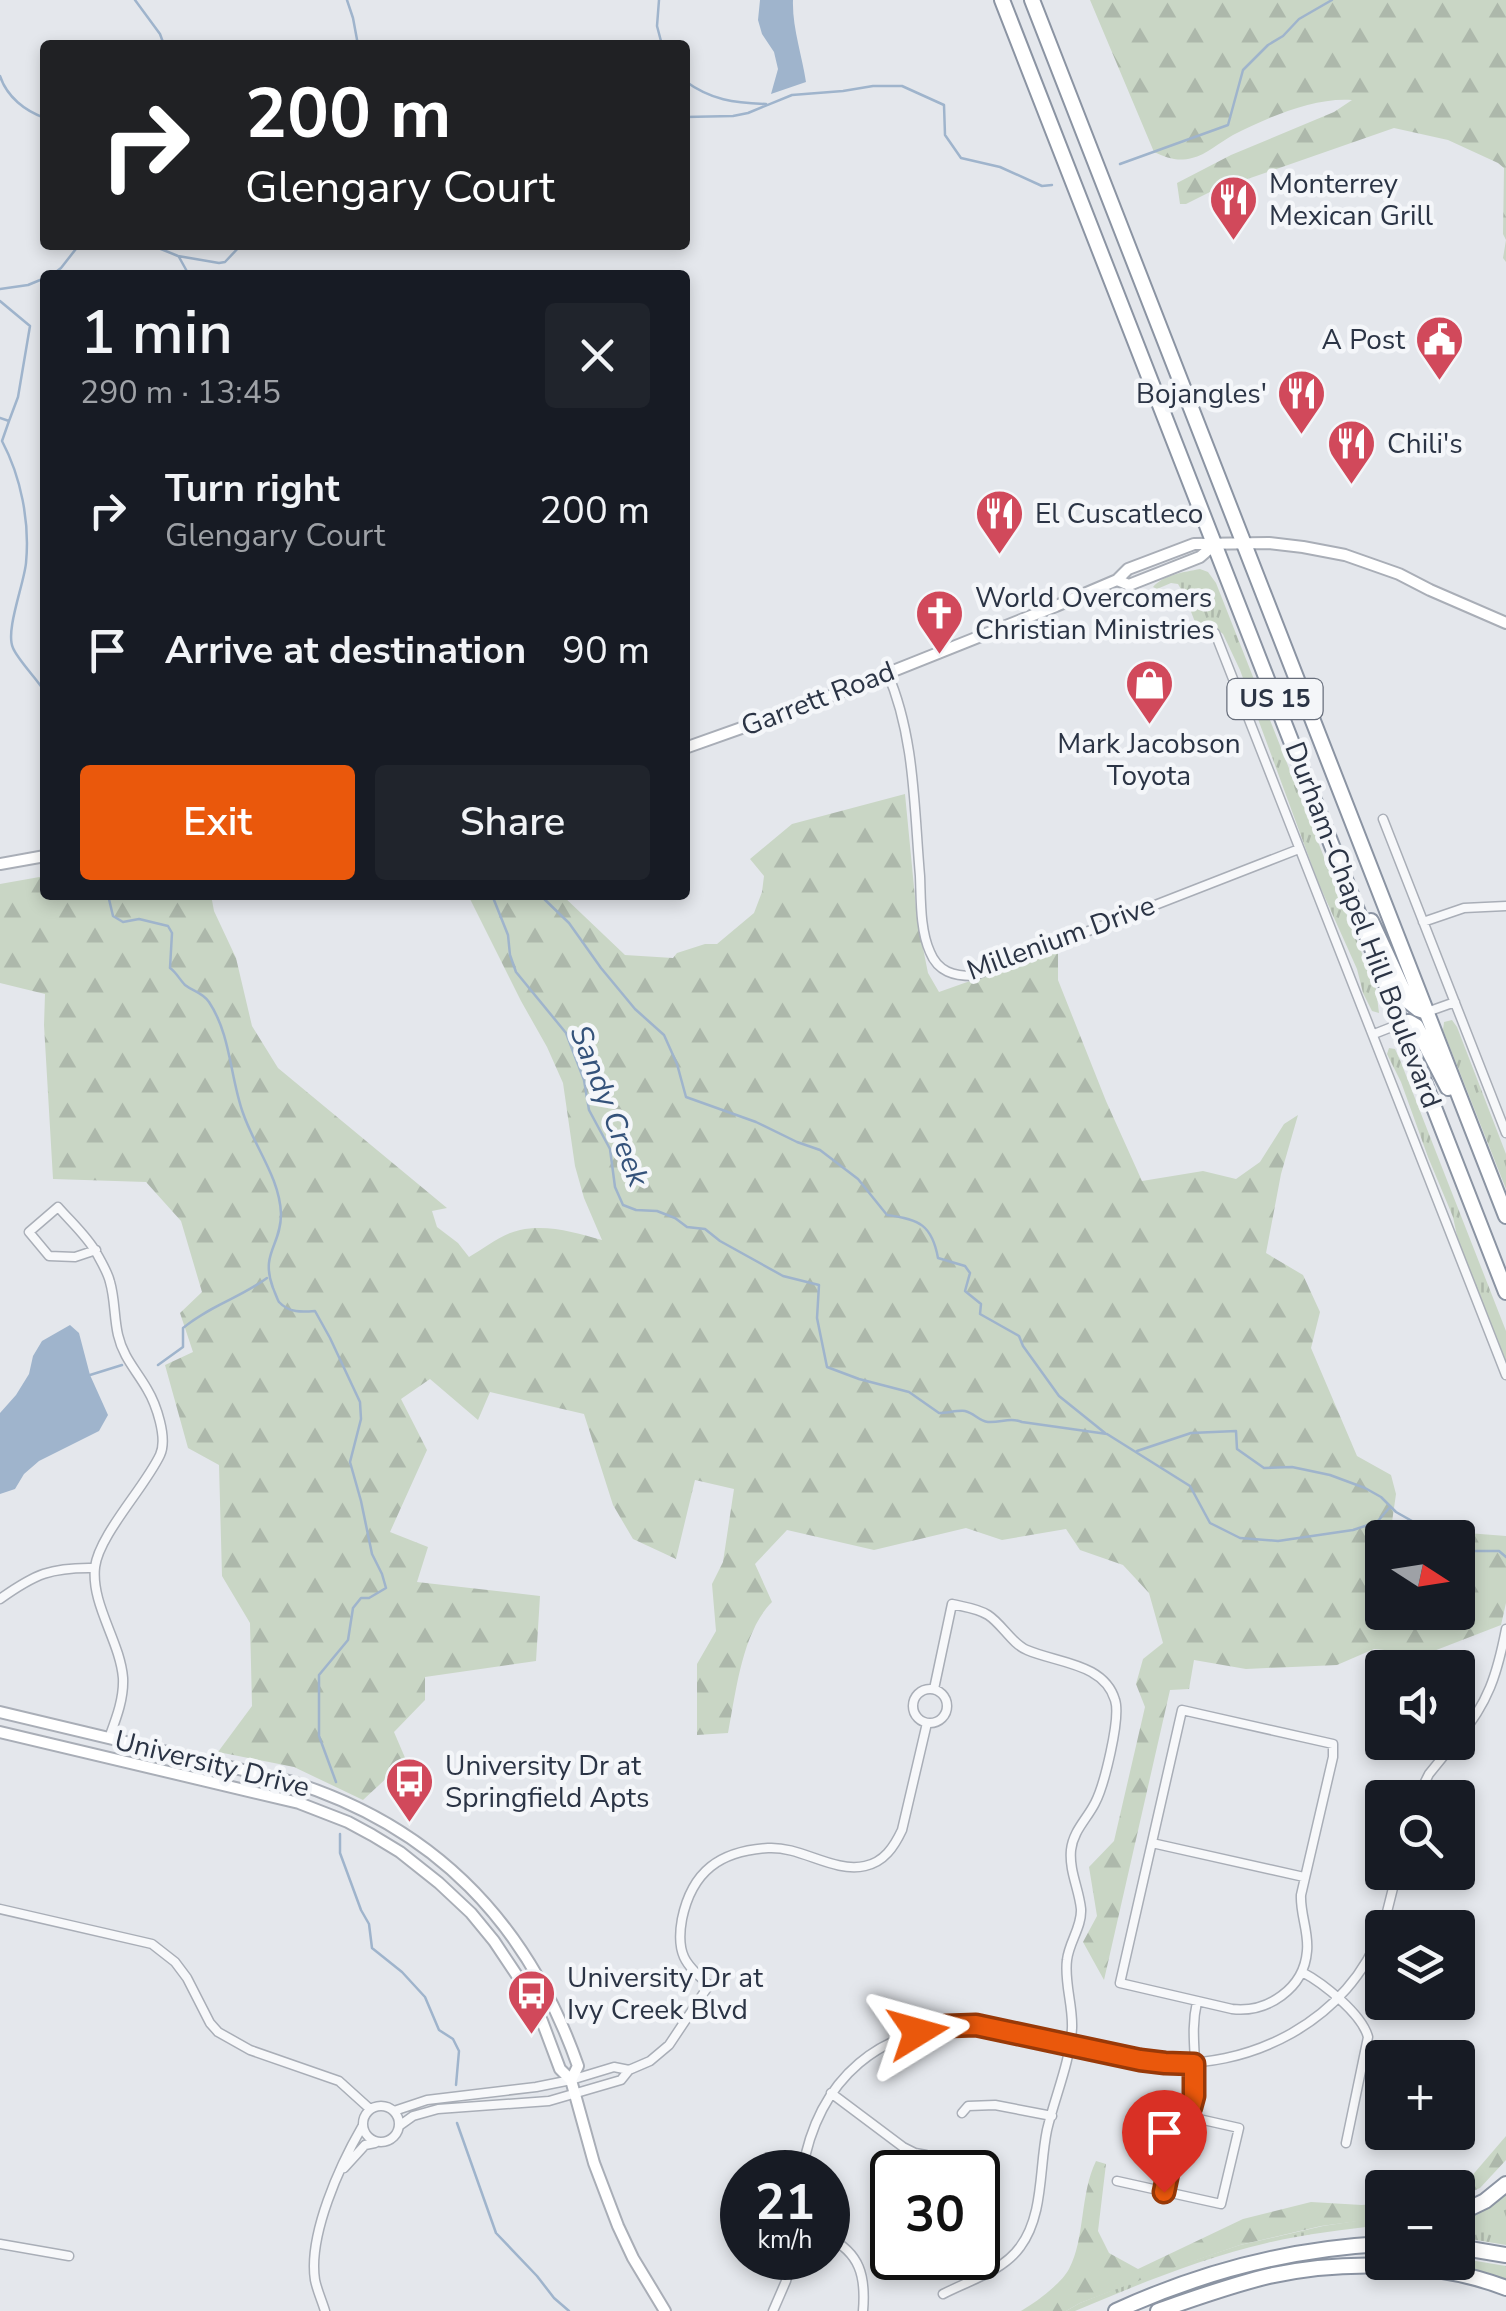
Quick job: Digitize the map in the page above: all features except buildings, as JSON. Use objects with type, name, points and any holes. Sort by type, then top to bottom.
[{"type":"highway","name":"Durham-Chapel Hill Boulevard","points":[[1002,0],[1506,1292]]},
{"type":"highway","name":"Durham-Chapel Hill Boulevard","points":[[1032,0],[1506,1216]]},
{"type":"highway","points":[[1335,854],[1408,1002],[1427,1012]]},
{"type":"highway","points":[[1403,1023],[1413,1024],[1418,1030],[1476,1139]]},
{"type":"highway","points":[[1475,2206],[1506,2184]]},
{"type":"highway","points":[[1335,2247],[1365,2239]]},
{"type":"highway","points":[[1116,2311],[1196,2278],[1240,2266],[1304,2251],[1365,2245]]},
{"type":"highway","points":[[1475,2250],[1506,2255]]},
{"type":"highway","points":[[1158,2311],[1226,2287],[1319,2268],[1434,2271],[1506,2288]]},
{"type":"main road","name":"Garrett Road","points":[[690,746],[823,699],[1117,580],[1129,584],[1200,557],[1214,544],[1303,546],[1356,558],[1506,624]]},
{"type":"main road","points":[[0,864],[40,857]]},
{"type":"main road","name":"University Drive","points":[[0,1712],[318,1790],[365,1811],[415,1841],[488,1904],[526,1956],[552,2000],[578,2066],[571,2080]]},
{"type":"main road","name":"University Drive","points":[[0,1732],[299,1803],[348,1822],[439,1883],[494,1940],[528,1992],[560,2069],[571,2080],[594,2163],[618,2226],[665,2311]]},
{"type":"street","points":[[1215,633],[1506,1375]]},
{"type":"street","name":"Millenium Drive","points":[[886,672],[909,745],[923,922],[930,954],[945,972],[973,976],[1299,849]]},
{"type":"street","points":[[1382,819],[1506,1133]]},
{"type":"street","points":[[1423,922],[1464,908],[1506,906]]},
{"type":"street","points":[[1427,1012],[1454,1002]]},
{"type":"street","points":[[1374,1034],[1403,1023]]},
{"type":"street","points":[[96,1250],[75,1257],[49,1256],[29,1232],[58,1207],[96,1250],[110,1282],[117,1334],[125,1358],[148,1391],[160,1426],[163,1450],[107,1537],[95,1568],[102,1609],[118,1652],[123,1680],[109,1738]]},
{"type":"street","points":[[0,1600],[25,1582],[54,1570],[95,1568]]},
{"type":"street","points":[[934,1689],[952,1604],[989,1616],[1024,1649],[1068,1661],[1099,1677],[1116,1700],[1117,1711],[1098,1797],[1075,1834],[1071,1848],[1081,1909],[1066,1959],[1072,2010],[1069,2044],[1048,2129],[1035,2214],[1020,2247],[1006,2260],[943,2294]]},
{"type":"street","points":[[1475,1716],[1483,1706],[1500,1661],[1505,1632]]},
{"type":"street","points":[[934,1689],[946,1700],[946,1712],[938,1721],[927,1723],[914,1714],[913,1702],[918,1693],[934,1689]]},
{"type":"street","points":[[1182,1710],[1333,1744],[1300,1906],[1308,1944],[1302,1972],[1288,1992],[1260,2008],[1245,2011],[1120,1982],[1152,1843],[1182,1710]]},
{"type":"street","points":[[338,2175],[366,2145],[392,2140],[399,2126],[413,2116],[438,2109],[549,2101],[621,2080],[630,2070],[650,2061],[668,2045],[709,1985],[692,1970],[682,1954],[681,1942],[684,1910],[693,1886],[705,1871],[720,1859],[771,1848],[853,1868],[877,1862],[895,1845],[902,1830],[927,1723]]},
{"type":"street","points":[[1152,1843],[1304,1877]]},
{"type":"street","points":[[0,1910],[152,1944],[175,1962],[218,2032],[250,2050],[339,2081],[370,2109]]},
{"type":"street","points":[[807,2150],[831,2093],[880,2048],[902,2037],[946,2026],[976,2025],[1154,2062],[1194,2064],[1234,2056],[1310,2022],[1338,2000],[1365,1966]]},
{"type":"street","points":[[1302,1972],[1322,1984],[1360,2018],[1368,2037],[1346,2143]]},
{"type":"street","points":[[1164,2192],[1178,2126],[1194,2096],[1192,2027],[1197,2002]]},
{"type":"street","points":[[325,2311],[315,2279],[324,2213],[345,2156],[370,2109],[380,2106],[394,2111],[427,2100],[571,2080],[614,2067],[630,2070]]},
{"type":"street","points":[[831,2093],[909,2150]]},
{"type":"street","points":[[962,2113],[968,2106],[995,2105],[1052,2116]]},
{"type":"street","points":[[394,2111],[399,2126]]},
{"type":"street","points":[[1117,2181],[1221,2204],[1239,2128],[1187,2113]]},
{"type":"street","points":[[362,2128],[376,2142]]},
{"type":"street","points":[[0,2244],[69,2256]]},
{"type":"street","points":[[850,2251],[858,2262],[863,2311]]},
{"type":"street","points":[[773,2311],[786,2280]]},
{"type":"green space","points":[[1090,0],[1506,0],[1506,240],[1504,168],[1448,140],[1394,128],[1180,204],[1177,183],[1231,155],[1334,112],[1352,100],[1291,110],[1246,128],[1192,158],[1163,156],[1154,152]]},
{"type":"green space","points":[[1200,569],[1208,572],[1216,583],[1376,989],[1379,1013],[1372,1011],[1363,993],[1357,969],[1318,882],[1223,634],[1218,630],[1200,635],[1178,584],[1153,587],[1168,577]]},
{"type":"green space","points":[[905,794],[917,918],[928,973],[939,992],[1058,950],[1058,980],[1142,1181],[1203,1171],[1236,1179],[1260,1162],[1284,1124],[1298,1115],[1281,1174],[1266,1253],[1303,1275],[1320,1312],[1311,1348],[1357,1456],[1391,1475],[1396,1494],[1392,1520],[1365,1520],[1365,1630],[1475,1630],[1475,1534],[1506,1536],[1506,1603],[1501,1625],[1436,1650],[1365,1650],[1337,1665],[1246,1669],[1194,1660],[1189,1689],[1170,1690],[1104,1980],[1083,1942],[1097,1916],[1089,1867],[1114,1841],[1145,1707],[1136,1684],[1143,1659],[1163,1643],[1149,1593],[1123,1565],[1080,1550],[1066,1529],[1002,1540],[966,1528],[874,1550],[787,1530],[755,1564],[772,1602],[747,1646],[728,1733],[697,1735],[697,1664],[716,1631],[712,1584],[723,1562],[734,1489],[695,1480],[676,1559],[633,1539],[613,1505],[584,1414],[490,1392],[478,1420],[430,1379],[401,1399],[427,1450],[390,1532],[428,1547],[417,1582],[540,1596],[536,1661],[425,1677],[425,1700],[394,1732],[406,1760],[363,1800],[294,1767],[218,1752],[252,1706],[250,1623],[222,1576],[219,1465],[188,1448],[165,1365],[193,1352],[180,1313],[202,1292],[181,1221],[146,1182],[53,1179],[45,994],[0,983],[0,884],[40,877],[40,900],[212,900],[236,958],[252,1026],[278,1068],[447,1208],[432,1211],[437,1227],[469,1257],[506,1235],[530,1228],[562,1230],[602,1240],[575,1166],[563,1083],[470,900],[567,900],[625,955],[673,958],[705,944],[717,944],[754,913],[764,876],[750,859],[792,824]]},
{"type":"green space","points":[[1452,1020],[1506,1154],[1506,1189],[1443,1030],[1444,1022]]},
{"type":"green space","points":[[1389,1048],[1395,1049],[1400,1060],[1506,1331],[1506,1363],[1472,1280],[1453,1217],[1387,1054]]},
{"type":"green space","points":[[1506,2136],[1506,2160],[1475,2190],[1475,2172]]},
{"type":"green space","points":[[1096,2161],[1106,2164],[1098,2231],[1109,2253],[1138,2269],[1243,2219],[1311,2202],[1365,2205],[1365,2220],[1240,2245],[1066,2311],[1021,2311],[1054,2287],[1069,2269],[1078,2244]]},
{"type":"green space","points":[[1506,2191],[1506,2245],[1475,2240],[1475,2210]]},
{"type":"green space","points":[[1365,2220],[1365,2227],[1295,2237],[1218,2256],[1075,2311],[1066,2311],[1151,2275],[1240,2245]]},
{"type":"green space","points":[[1475,2261],[1506,2266],[1506,2280],[1477,2271]]},
{"type":"water","points":[[760,0],[793,0],[806,82],[771,94],[778,69],[758,20]]},
{"type":"water","points":[[70,1325],[79,1333],[90,1375],[108,1415],[99,1431],[39,1461],[15,1489],[0,1494],[0,1413],[29,1374],[42,1341]]},
{"type":"waterway","points":[[135,0],[162,40]]},
{"type":"waterway","points":[[347,0],[357,40]]},
{"type":"waterway","points":[[659,0],[657,26],[661,40]]},
{"type":"waterway","points":[[1120,164],[1228,125],[1243,70],[1299,19],[1332,0]]},
{"type":"waterway","points":[[0,76],[18,102],[40,116]]},
{"type":"waterway","points":[[690,84],[723,99],[766,104]]},
{"type":"waterway","points":[[690,117],[748,113],[792,95],[902,86],[944,105],[945,135],[961,158],[1000,167],[1042,186],[1052,185]]},
{"type":"waterway","points":[[58,270],[75,250]]},
{"type":"waterway","points":[[163,250],[219,263],[236,250]]},
{"type":"waterway","points":[[179,257],[186,270]]},
{"type":"waterway","points":[[0,289],[40,280]]},
{"type":"waterway","points":[[0,301],[30,326],[18,397],[9,421],[0,418]]},
{"type":"waterway","points":[[9,421],[2,441],[19,485],[27,547],[11,640],[15,653],[40,686]]},
{"type":"waterway","points":[[109,900],[113,916],[123,922],[139,919],[168,926],[172,933],[170,968],[185,985],[206,999],[216,1015],[243,1113],[280,1201],[280,1225],[269,1266],[273,1288],[279,1302],[287,1308],[315,1311],[360,1402],[361,1419],[350,1462],[372,1554],[386,1588],[361,1598],[353,1608],[348,1640],[319,1675],[319,1736],[336,1782]]},
{"type":"waterway","name":"Sandy Creek","points":[[494,900],[508,935],[516,972],[566,1033],[584,1080],[589,1110],[610,1149],[615,1187],[623,1205],[657,1211],[687,1227],[705,1229],[783,1276],[819,1285],[817,1318],[827,1367],[909,1392],[939,1413],[965,1411],[988,1422],[1013,1420],[1107,1434],[1190,1486],[1210,1523],[1240,1538],[1278,1541],[1353,1530],[1377,1522],[1390,1507]]},
{"type":"waterway","points":[[545,900],[569,923],[635,1009],[664,1035],[686,1097],[820,1150],[858,1179],[887,1215],[922,1226],[932,1238],[938,1258],[965,1266],[970,1273],[965,1291],[981,1304],[980,1314],[1019,1336],[1059,1396],[1105,1433]]},
{"type":"waterway","points":[[158,1365],[183,1347],[183,1328],[267,1278]]},
{"type":"waterway","points":[[90,1375],[122,1365]]},
{"type":"waterway","name":"Sandy Creek","points":[[1137,1451],[1191,1433],[1236,1431],[1237,1449],[1264,1468],[1292,1467],[1330,1475],[1365,1488],[1410,1520]]},
{"type":"waterway","name":"Sandy Creek","points":[[1475,1551],[1499,1551],[1506,1557]]},
{"type":"waterway","points":[[340,1834],[340,1853],[369,1924],[372,1948],[425,1997],[439,2030],[453,2039],[459,2051],[456,2085]]},
{"type":"waterway","points":[[457,2123],[496,2233],[569,2311]]},
{"type":"place","name":"Monterrey Mexican Grill","points":[[1234,242]]},
{"type":"place","name":"A Post","points":[[1440,382]]},
{"type":"place","name":"Bojangles'","points":[[1302,436]]},
{"type":"place","name":"Chili's","points":[[1352,486]]},
{"type":"place","name":"El Cuscatleco","points":[[1000,556]]},
{"type":"place","name":"World Overcomers Christian Ministries","points":[[940,656]]},
{"type":"place","name":"Mark Jacobson Toyota","points":[[1149,726]]},
{"type":"place","name":"University Dr at Springfield Apts","points":[[410,1824]]},
{"type":"place","name":"University Dr at Ivy Creek Blvd","points":[[532,2036]]},
{"type":"route","points":[[918,2032],[976,2025],[1140,2060],[1194,2064],[1194,2096],[1178,2126],[1164,2192]]}]
